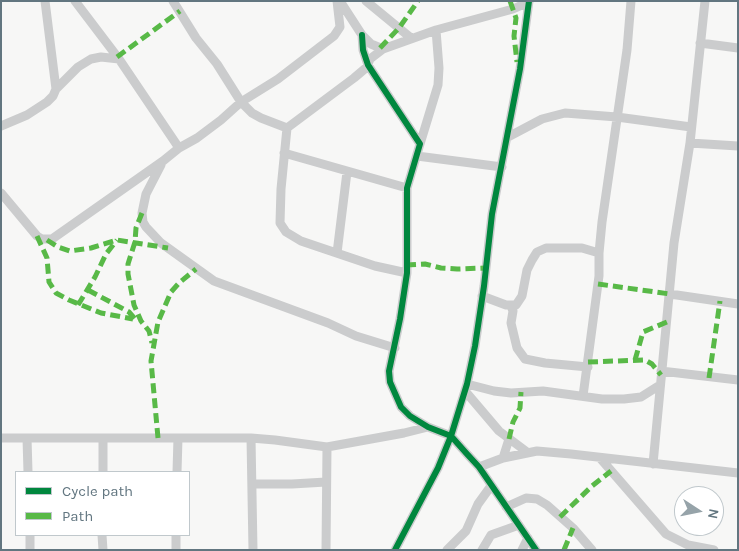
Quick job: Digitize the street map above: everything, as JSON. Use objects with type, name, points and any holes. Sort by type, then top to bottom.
[{"type":"street","points":[[45,1],[56,89]]},
{"type":"street","points":[[75,1],[119,59],[179,148]]},
{"type":"street","points":[[173,1],[196,38],[217,64],[241,102],[252,113],[287,128]]},
{"type":"street","points":[[1,193],[37,236],[47,240],[64,231],[164,161],[179,148],[197,138],[241,102],[278,79],[334,36],[340,27],[339,1]]},
{"type":"street","points":[[339,1],[362,35],[372,44],[383,49]]},
{"type":"street","points":[[366,1],[411,38]]},
{"type":"street","points":[[583,396],[599,276],[599,253],[627,50],[631,1]]},
{"type":"street","points":[[653,464],[674,243],[690,143],[705,1]]},
{"type":"street","points":[[407,273],[375,266],[301,241],[286,232],[280,223],[279,208],[287,128],[354,78],[368,65],[370,59],[383,49],[436,30],[514,9],[529,2]]},
{"type":"street","points":[[395,550],[428,490],[451,436],[466,388],[475,346],[492,214],[508,137],[529,2]]},
{"type":"street","points":[[436,30],[439,68],[438,85],[407,188],[407,273],[395,348],[389,370],[390,382],[394,395],[401,407],[410,416],[428,427],[451,436],[479,467],[536,550]]},
{"type":"street","points":[[362,35],[363,50],[368,65],[420,144]]},
{"type":"street","points":[[700,43],[738,48]]},
{"type":"street","points":[[1,126],[47,102],[53,96],[56,89],[78,67],[91,59],[119,59]]},
{"type":"street","points":[[508,137],[542,119],[559,114],[573,113],[692,127]]},
{"type":"street","points":[[690,143],[738,146]]},
{"type":"street","points":[[284,153],[407,188]]},
{"type":"street","points":[[418,156],[502,167]]},
{"type":"street","points":[[164,161],[149,186],[142,213],[143,222],[146,227],[161,243],[214,281],[328,323],[356,336],[395,348]]},
{"type":"street","points":[[337,253],[347,172]]},
{"type":"street","points":[[482,296],[511,306],[516,304],[522,296],[527,270],[537,252],[552,248],[582,248],[599,253]]},
{"type":"street","points":[[670,294],[738,304]]},
{"type":"street","points":[[511,306],[513,311],[512,326],[517,348],[525,359],[588,367]]},
{"type":"street","points":[[661,371],[738,380]]},
{"type":"street","points":[[466,388],[494,392],[543,391],[602,399],[634,399],[642,397],[660,385]]},
{"type":"street","points":[[466,388],[495,427],[527,452]]},
{"type":"street","points":[[1,438],[251,438],[327,447],[428,427]]},
{"type":"street","points":[[27,438],[28,471]]},
{"type":"street","points":[[102,471],[103,438]]},
{"type":"street","points":[[177,471],[178,438]]},
{"type":"street","points":[[251,438],[253,550]]},
{"type":"street","points":[[503,458],[509,439]]},
{"type":"street","points":[[326,550],[327,447]]},
{"type":"street","points":[[479,467],[527,452],[550,452],[738,473]]},
{"type":"street","points":[[600,458],[666,534],[688,545],[714,550]]},
{"type":"street","points":[[252,484],[326,482]]},
{"type":"street","points":[[448,550],[466,531],[478,504],[491,486]]},
{"type":"street","points":[[506,507],[526,498],[537,499],[547,505],[573,528],[592,550]]},
{"type":"street","points":[[482,550],[491,536],[519,525]]},
{"type":"street","points":[[30,536],[30,550]]},
{"type":"street","points":[[102,536],[103,550]]},
{"type":"street","points":[[176,536],[176,550]]},
{"type":"street","points":[[522,550],[528,538]]},
{"type":"street","points":[[676,550],[688,545]]},
{"type":"marked path","points":[[380,48],[399,28],[418,1]]},
{"type":"marked path","points":[[510,1],[516,18],[514,36],[517,62]]},
{"type":"marked path","points":[[117,57],[180,11]]},
{"type":"marked path","points":[[142,213],[136,228],[135,242],[128,264],[128,274],[134,305],[141,321],[149,331],[152,343]]},
{"type":"marked path","points":[[37,236],[47,258],[49,282],[56,293],[101,313],[133,319]]},
{"type":"marked path","points":[[47,240],[58,247],[70,251],[91,248],[117,240],[168,248]]},
{"type":"marked path","points":[[78,305],[106,254],[117,240]]},
{"type":"marked path","points":[[406,265],[425,264],[457,269],[486,268]]},
{"type":"marked path","points":[[158,438],[151,361],[158,322],[171,292],[196,269]]},
{"type":"marked path","points":[[598,284],[670,294]]},
{"type":"marked path","points":[[88,290],[129,312],[136,320]]},
{"type":"marked path","points":[[709,378],[720,301]]},
{"type":"marked path","points":[[635,360],[643,332],[667,322]]},
{"type":"marked path","points":[[588,362],[645,360],[652,364],[661,375]]},
{"type":"marked path","points":[[509,439],[513,422],[520,408],[521,392]]},
{"type":"marked path","points":[[560,517],[592,486],[611,471]]},
{"type":"marked path","points":[[564,550],[573,528]]},
{"type":"cycle path","points":[[395,550],[438,468],[451,436],[467,384],[484,286],[492,214],[520,69],[529,1]]},
{"type":"cycle path","points":[[362,35],[363,50],[368,65],[420,144],[407,188],[407,273],[389,371],[390,382],[401,407],[410,416],[428,427],[451,436],[479,467],[536,550]]}]
